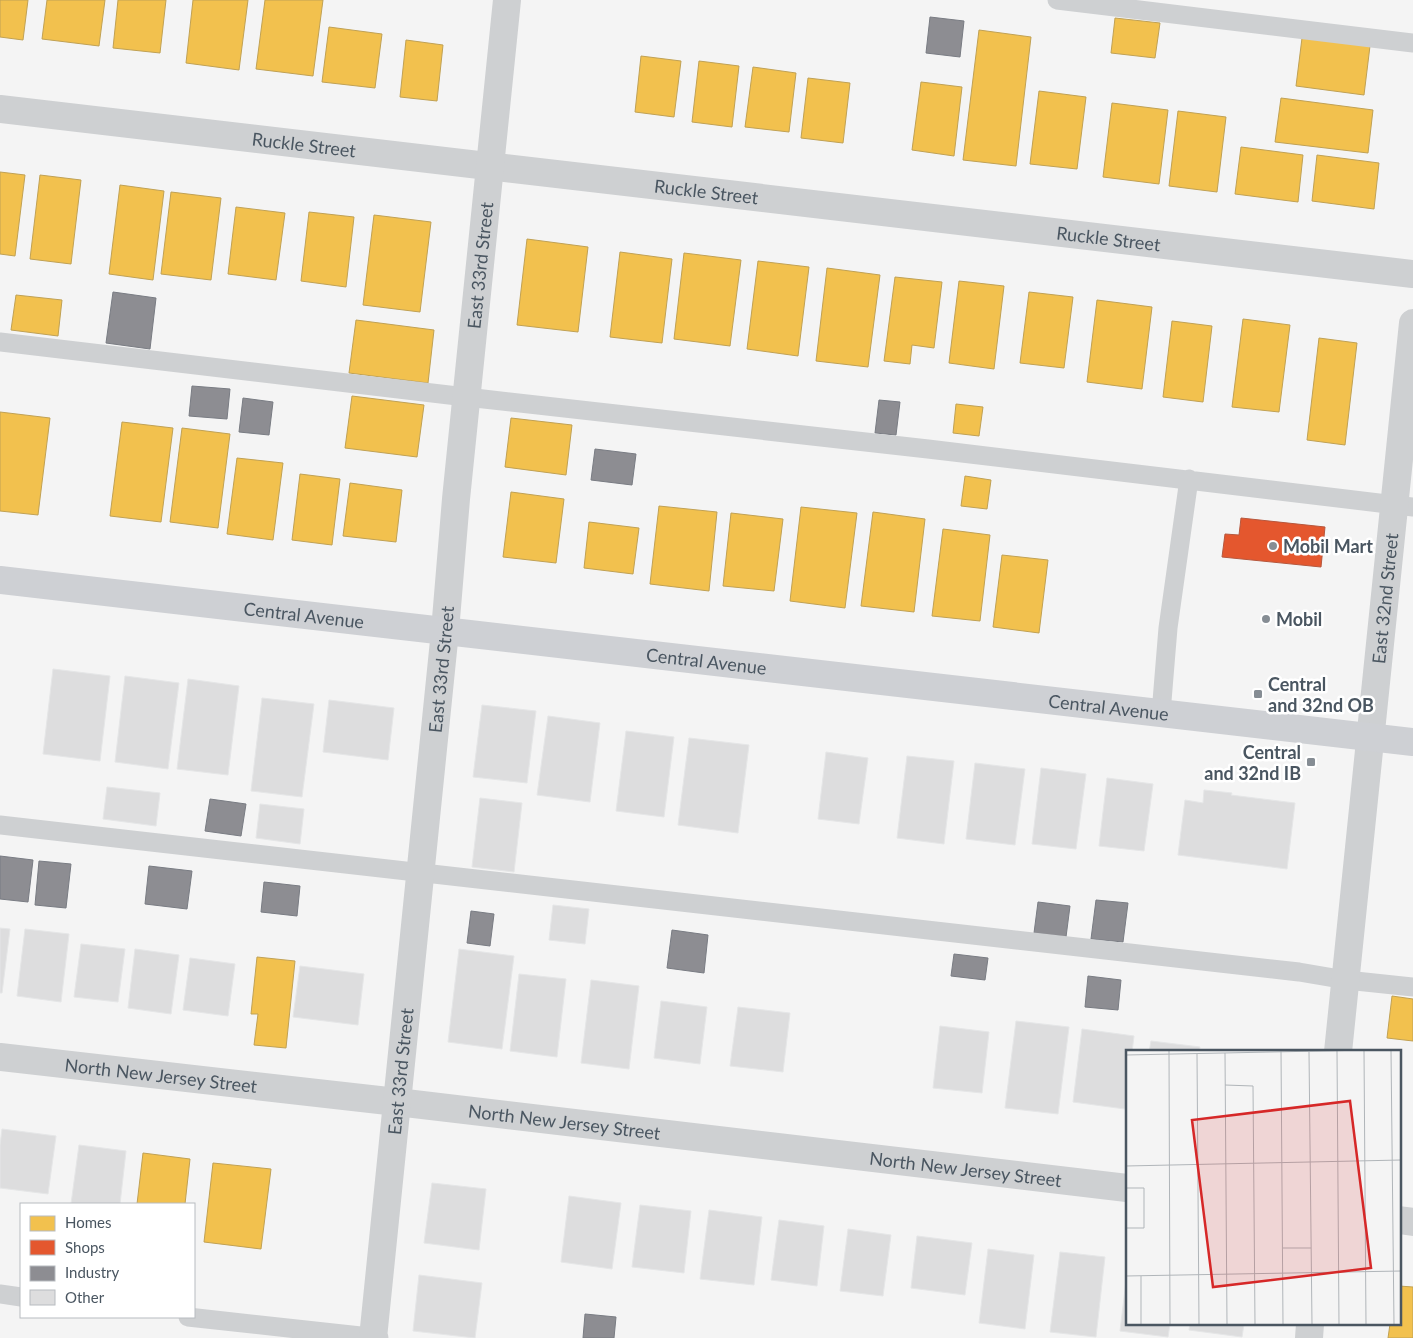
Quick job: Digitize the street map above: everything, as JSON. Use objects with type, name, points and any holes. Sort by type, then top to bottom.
[{"type":"main road","name":"Central Avenue","points":[[0,580],[1413,742]]},
{"type":"street","name":"East 33rd Street","points":[[373,1338],[445,631],[466,397],[508,0]]},
{"type":"street","name":"Ruckle Street","points":[[0,109],[1413,274]]},
{"type":"street","name":"East 32nd Street","points":[[1338,1050],[1371,737],[1404,506],[1413,323]]},
{"type":"street","name":"North New Jersey Street","points":[[0,1057],[1126,1188]]},
{"type":"street","points":[[1400,1220],[1413,1222]]},
{"type":"lane","points":[[1057,0],[1413,43]]},
{"type":"lane","points":[[0,342],[1189,479],[1404,506]]},
{"type":"lane","points":[[1161,713],[1168,628],[1189,479]]},
{"type":"lane","points":[[0,825],[1299,972],[1346,980],[1413,987]]},
{"type":"lane","points":[[0,1294],[20,1297]]},
{"type":"lane","points":[[195,1318],[379,1338]]},
{"type":"building: Homes","points":[[0,0],[28,0],[23,40],[0,37]]},
{"type":"building: Homes","points":[[47,0],[105,0],[99,46],[42,39]]},
{"type":"building: Homes","points":[[118,0],[166,0],[160,53],[113,48]]},
{"type":"building: Homes","points":[[193,0],[248,0],[239,70],[186,63]]},
{"type":"building: Homes","points":[[265,0],[323,0],[313,76],[256,69]]},
{"type":"building: Homes","points":[[1115,18],[1160,23],[1155,58],[1111,53]]},
{"type":"building: Homes","points":[[329,27],[382,34],[375,88],[322,82]]},
{"type":"building: Homes","points":[[979,30],[1031,37],[1016,166],[963,160]]},
{"type":"building: Homes","points":[[1302,38],[1370,46],[1364,95],[1296,86]]},
{"type":"building: Homes","points":[[406,40],[443,45],[437,101],[400,97]]},
{"type":"building: Homes","points":[[641,56],[681,61],[674,117],[635,112]]},
{"type":"building: Homes","points":[[699,61],[739,66],[732,127],[692,122]]},
{"type":"building: Homes","points":[[753,67],[796,73],[789,132],[745,127]]},
{"type":"building: Homes","points":[[808,78],[850,83],[843,143],[801,138]]},
{"type":"building: Homes","points":[[921,82],[962,87],[954,156],[912,150]]},
{"type":"building: Homes","points":[[1039,91],[1086,97],[1077,169],[1030,164]]},
{"type":"building: Homes","points":[[1281,98],[1373,110],[1368,153],[1275,142]]},
{"type":"building: Homes","points":[[1112,103],[1168,110],[1159,184],[1103,177]]},
{"type":"building: Homes","points":[[1178,111],[1226,117],[1217,192],[1169,186]]},
{"type":"building: Homes","points":[[1241,147],[1303,155],[1298,202],[1235,194]]},
{"type":"building: Homes","points":[[1317,155],[1379,163],[1374,209],[1312,201]]},
{"type":"building: Homes","points":[[0,172],[25,175],[15,256],[0,254]]},
{"type":"building: Homes","points":[[40,175],[81,180],[71,264],[30,259]]},
{"type":"building: Homes","points":[[120,185],[164,191],[153,280],[109,274]]},
{"type":"building: Homes","points":[[171,192],[221,198],[211,280],[161,274]]},
{"type":"building: Homes","points":[[236,207],[285,213],[276,280],[228,274]]},
{"type":"building: Homes","points":[[309,212],[354,217],[346,287],[301,281]]},
{"type":"building: Homes","points":[[374,215],[431,222],[420,312],[363,305]]},
{"type":"building: Homes","points":[[527,239],[588,247],[578,332],[517,325]]},
{"type":"building: Homes","points":[[620,252],[672,259],[662,343],[610,337]]},
{"type":"building: Homes","points":[[684,253],[741,260],[730,346],[674,339]]},
{"type":"building: Homes","points":[[758,261],[809,267],[798,356],[747,349]]},
{"type":"building: Homes","points":[[827,268],[880,275],[868,367],[816,361]]},
{"type":"building: Homes","points":[[895,277],[942,282],[934,348],[912,345],[910,364],[884,361]]},
{"type":"building: Homes","points":[[959,281],[1004,286],[994,369],[949,363]]},
{"type":"building: Homes","points":[[1029,292],[1073,297],[1064,368],[1020,363]]},
{"type":"building: Homes","points":[[16,295],[62,300],[58,336],[11,330]]},
{"type":"building: Homes","points":[[1097,300],[1152,307],[1142,389],[1087,382]]},
{"type":"building: Homes","points":[[1243,319],[1290,325],[1279,412],[1232,407]]},
{"type":"building: Homes","points":[[356,320],[434,330],[428,383],[349,373]]},
{"type":"building: Homes","points":[[1172,321],[1212,326],[1203,402],[1163,397]]},
{"type":"building: Homes","points":[[1319,338],[1357,343],[1345,445],[1307,440]]},
{"type":"building: Homes","points":[[352,396],[424,405],[417,457],[345,448]]},
{"type":"building: Homes","points":[[956,404],[983,407],[979,436],[953,433]]},
{"type":"building: Homes","points":[[0,412],[50,418],[38,515],[0,511]]},
{"type":"building: Homes","points":[[511,418],[572,425],[566,475],[505,467]]},
{"type":"building: Homes","points":[[122,422],[173,428],[161,522],[110,516]]},
{"type":"building: Homes","points":[[182,428],[230,434],[218,528],[170,522]]},
{"type":"building: Homes","points":[[237,458],[283,463],[273,540],[227,534]]},
{"type":"building: Homes","points":[[300,474],[340,479],[332,545],[292,540]]},
{"type":"building: Homes","points":[[965,476],[991,480],[987,509],[961,506]]},
{"type":"building: Homes","points":[[350,483],[402,490],[396,542],[343,536]]},
{"type":"building: Homes","points":[[511,492],[564,499],[556,563],[503,557]]},
{"type":"building: Homes","points":[[659,506],[717,512],[709,591],[650,584]]},
{"type":"building: Homes","points":[[801,507],[857,513],[845,608],[790,601]]},
{"type":"building: Homes","points":[[873,512],[925,519],[914,612],[861,606]]},
{"type":"building: Homes","points":[[731,513],[783,519],[774,591],[723,586]]},
{"type":"building: Homes","points":[[589,522],[639,528],[633,574],[584,568]]},
{"type":"building: Homes","points":[[943,529],[990,535],[980,621],[932,616]]},
{"type":"building: Homes","points":[[1002,555],[1048,560],[1039,633],[993,627]]},
{"type":"building: Homes","points":[[257,957],[295,961],[286,1048],[254,1045],[258,1014],[251,1014]]},
{"type":"building: Homes","points":[[1392,996],[1413,999],[1413,1041],[1387,1038]]},
{"type":"building: Homes","points":[[143,1153],[190,1159],[185,1203],[137,1203]]},
{"type":"building: Homes","points":[[213,1163],[271,1169],[261,1249],[204,1242]]},
{"type":"building: Homes","points":[[1400,1286],[1413,1287],[1413,1338],[1388,1338],[1390,1326],[1400,1326]]},
{"type":"building: Shops","name":"Mobil Mart","points":[[1241,518],[1325,527],[1321,567],[1222,557],[1225,534],[1239,535]]},
{"type":"building: Industry","points":[[930,17],[964,21],[960,57],[926,53]]},
{"type":"building: Industry","points":[[113,292],[156,298],[150,349],[106,343]]},
{"type":"building: Industry","points":[[192,386],[230,389],[227,419],[189,416]]},
{"type":"building: Industry","points":[[243,398],[273,402],[269,435],[239,432]]},
{"type":"building: Industry","points":[[879,400],[900,402],[896,435],[875,433]]},
{"type":"building: Industry","points":[[595,449],[636,454],[632,485],[591,480]]},
{"type":"building: Industry","points":[[210,799],[246,804],[241,836],[205,831]]},
{"type":"building: Industry","points":[[0,856],[33,860],[28,902],[0,899]]},
{"type":"building: Industry","points":[[39,861],[71,864],[66,908],[35,905]]},
{"type":"building: Industry","points":[[149,866],[192,871],[187,909],[145,904]]},
{"type":"building: Industry","points":[[264,882],[300,886],[297,916],[261,912]]},
{"type":"building: Industry","points":[[1096,900],[1128,903],[1123,942],[1091,939]]},
{"type":"building: Industry","points":[[1038,902],[1070,906],[1066,937],[1034,933]]},
{"type":"building: Industry","points":[[471,911],[494,914],[490,946],[467,943]]},
{"type":"building: Industry","points":[[672,930],[708,935],[704,973],[667,968]]},
{"type":"building: Industry","points":[[954,954],[988,958],[985,980],[951,976]]},
{"type":"building: Industry","points":[[1088,976],[1121,980],[1118,1010],[1085,1007]]},
{"type":"building: Industry","points":[[585,1314],[616,1317],[614,1338],[583,1338]]},
{"type":"building: Other","points":[[53,669],[110,676],[100,761],[43,754]]},
{"type":"building: Other","points":[[125,676],[179,683],[168,769],[115,762]]},
{"type":"building: Other","points":[[188,679],[239,686],[228,775],[177,769]]},
{"type":"building: Other","points":[[262,698],[314,704],[302,797],[251,791]]},
{"type":"building: Other","points":[[329,700],[394,708],[388,760],[323,752]]},
{"type":"building: Other","points":[[482,705],[536,711],[527,783],[473,777]]},
{"type":"building: Other","points":[[548,716],[600,723],[590,802],[537,795]]},
{"type":"building: Other","points":[[626,731],[674,737],[664,817],[616,811]]},
{"type":"building: Other","points":[[689,738],[749,745],[738,833],[678,825]]},
{"type":"building: Other","points":[[826,752],[868,758],[859,824],[818,819]]},
{"type":"building: Other","points":[[907,756],[954,761],[944,844],[897,838]]},
{"type":"building: Other","points":[[975,763],[1025,769],[1015,845],[966,839]]},
{"type":"building: Other","points":[[1041,768],[1086,774],[1076,849],[1032,844]]},
{"type":"building: Other","points":[[1107,778],[1153,784],[1144,851],[1099,846]]},
{"type":"building: Other","points":[[107,787],[160,793],[156,826],[103,819]]},
{"type":"building: Other","points":[[1204,790],[1295,803],[1287,869],[1178,855],[1185,800],[1203,803]]},
{"type":"building: Other","points":[[480,798],[522,803],[514,872],[472,867]]},
{"type":"building: Other","points":[[260,804],[304,809],[300,844],[256,838]]},
{"type":"building: Other","points":[[553,905],[589,909],[585,944],[549,940]]},
{"type":"building: Other","points":[[0,928],[10,929],[2,993],[0,993]]},
{"type":"building: Other","points":[[25,929],[69,934],[61,1002],[17,996]]},
{"type":"building: Other","points":[[81,944],[125,949],[118,1002],[74,997]]},
{"type":"building: Other","points":[[135,949],[179,955],[171,1014],[128,1008]]},
{"type":"building: Other","points":[[459,949],[514,956],[502,1049],[448,1042]]},
{"type":"building: Other","points":[[190,958],[235,964],[228,1016],[183,1010]]},
{"type":"building: Other","points":[[300,966],[364,974],[358,1025],[293,1017]]},
{"type":"building: Other","points":[[519,974],[566,979],[557,1057],[510,1051]]},
{"type":"building: Other","points":[[591,980],[639,986],[629,1069],[581,1063]]},
{"type":"building: Other","points":[[661,1001],[707,1007],[700,1064],[654,1058]]},
{"type":"building: Other","points":[[738,1007],[790,1013],[783,1072],[730,1066]]},
{"type":"building: Other","points":[[1016,1021],[1069,1027],[1058,1114],[1005,1108]]},
{"type":"building: Other","points":[[940,1026],[989,1032],[982,1093],[933,1088]]},
{"type":"building: Other","points":[[1082,1029],[1134,1036],[1132,1050],[1126,1050],[1125,1109],[1073,1102]]},
{"type":"building: Other","points":[[1151,1041],[1200,1047],[1199,1050],[1149,1050]]},
{"type":"building: Other","points":[[2,1129],[56,1136],[48,1194],[0,1188]]},
{"type":"building: Other","points":[[79,1145],[126,1151],[120,1203],[71,1203]]},
{"type":"building: Other","points":[[432,1183],[486,1189],[479,1250],[424,1243]]},
{"type":"building: Other","points":[[569,1196],[621,1203],[612,1269],[561,1262]]},
{"type":"building: Other","points":[[640,1205],[691,1211],[684,1273],[632,1267]]},
{"type":"building: Other","points":[[709,1210],[762,1217],[754,1285],[700,1279]]},
{"type":"building: Other","points":[[779,1220],[824,1226],[817,1286],[771,1280]]},
{"type":"building: Other","points":[[848,1229],[891,1235],[883,1296],[840,1291]]},
{"type":"building: Other","points":[[917,1236],[972,1243],[965,1295],[911,1288]]},
{"type":"building: Other","points":[[988,1249],[1034,1255],[1025,1329],[979,1323]]},
{"type":"building: Other","points":[[1060,1252],[1105,1257],[1096,1337],[1050,1332]]},
{"type":"building: Other","points":[[419,1275],[482,1283],[475,1338],[413,1331]]},
{"type":"building: Other","points":[[1126,1281],[1126,1326],[1170,1326],[1168,1337],[1120,1331]]},
{"type":"building: Other","points":[[1190,1326],[1244,1326],[1242,1337],[1189,1330]]},
{"type":"place","name":"Mobil Mart","points":[[1273,546]]},
{"type":"place","name":"Mobil","points":[[1266,619]]},
{"type":"place","name":"Central and 32nd OB","points":[[1258,694]]},
{"type":"place","name":"Central and 32nd IB","points":[[1311,762]]}]
